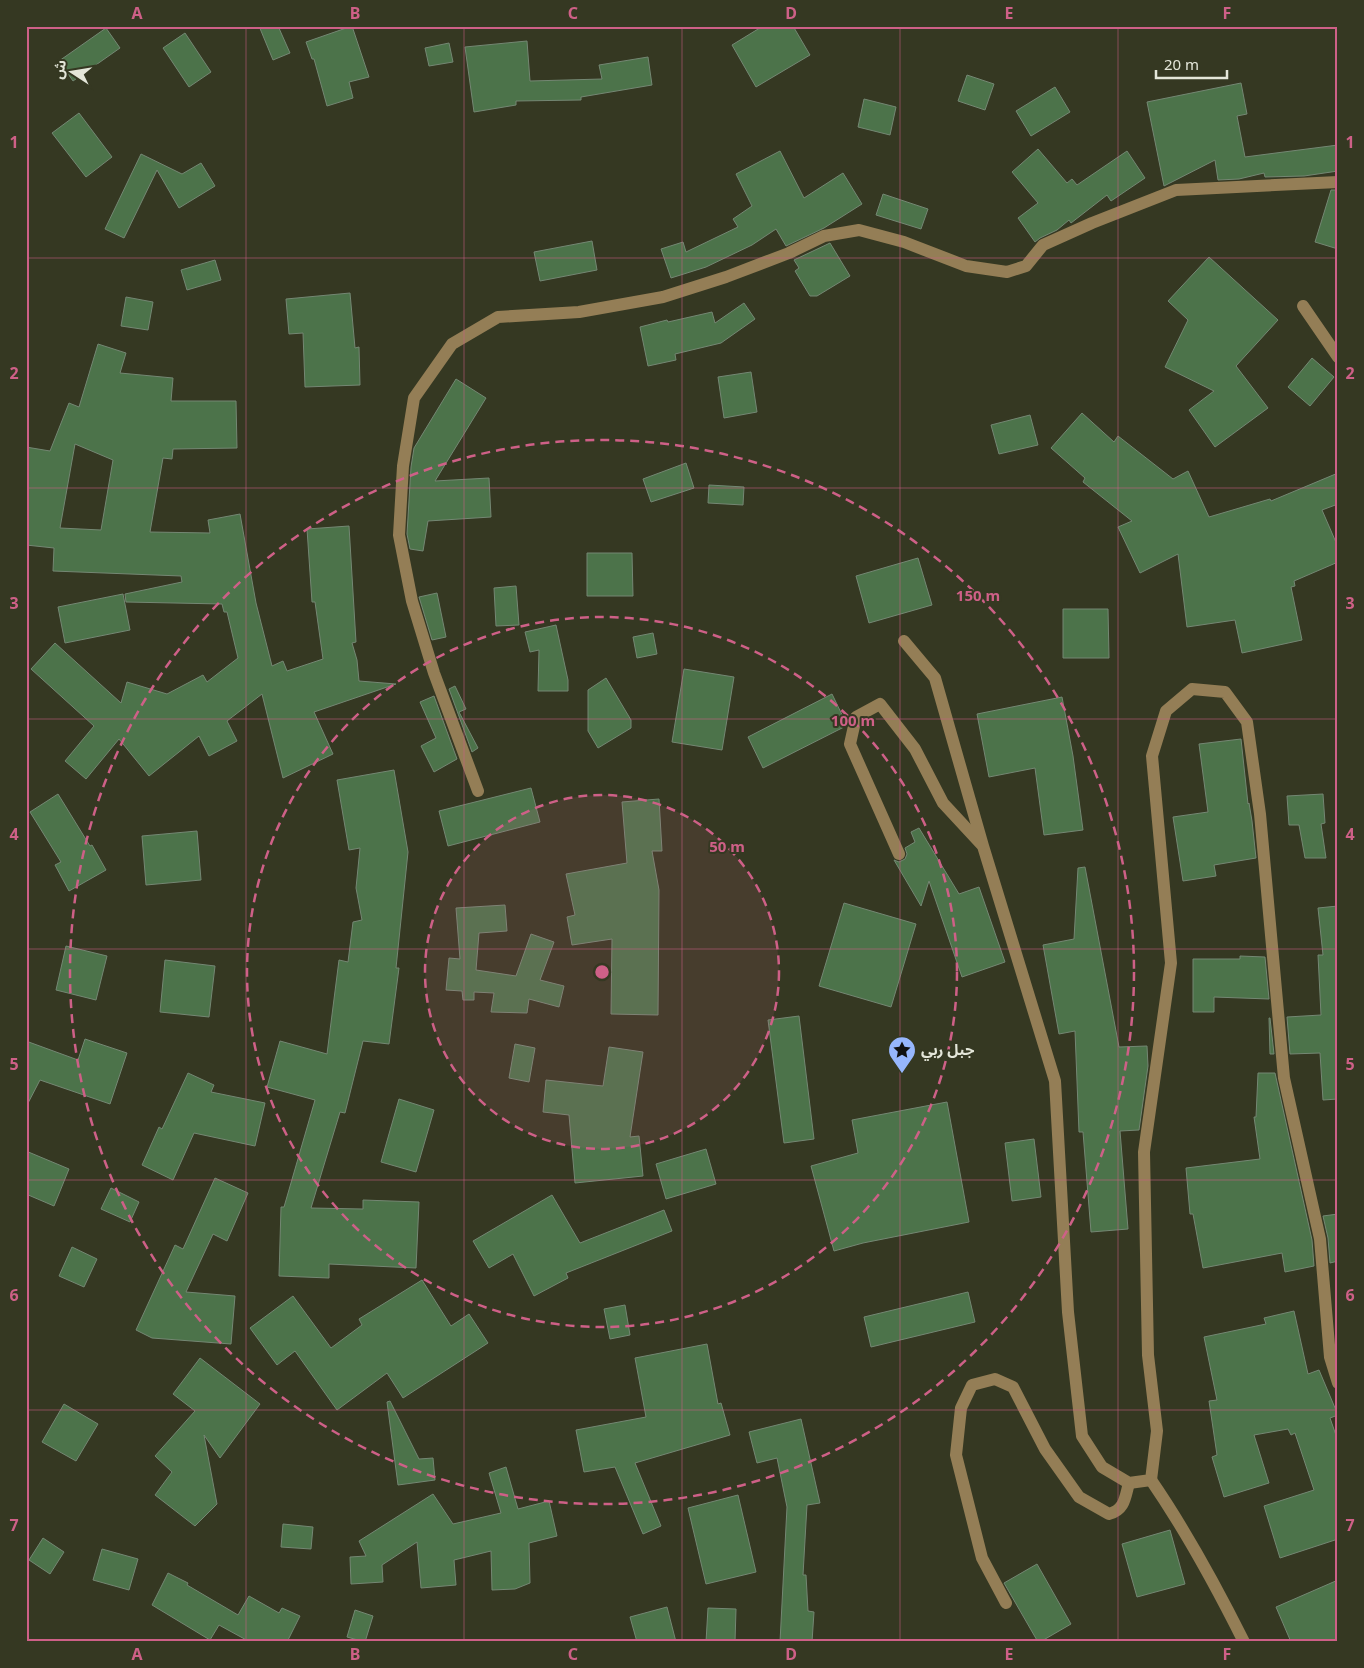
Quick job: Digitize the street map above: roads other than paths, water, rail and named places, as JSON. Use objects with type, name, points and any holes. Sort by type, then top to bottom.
[{"type":"street","points":[[478,792],[434,673],[412,601],[399,535],[403,466],[414,398],[452,344],[498,316],[579,312],[664,297],[726,277],[789,253],[824,236],[858,230],[904,242],[966,266],[1007,272],[1026,266],[1043,245],[1092,223],[1176,190],[1338,182]]},
{"type":"street","points":[[1303,306],[1338,357]]},
{"type":"street","points":[[904,641],[935,678],[983,846],[1055,1081],[1068,1312],[1082,1436],[1102,1467],[1129,1483],[1151,1480]]},
{"type":"street","points":[[1244,1642],[1174,1513],[1151,1480],[1157,1431],[1148,1355],[1144,1152],[1171,963],[1152,756],[1166,711],[1192,689],[1225,692],[1247,722],[1260,814],[1284,1078],[1320,1239],[1330,1356],[1338,1383]]},
{"type":"street","points":[[899,854],[850,744],[856,717],[880,704],[915,749],[943,803],[983,846]]},
{"type":"street","points":[[1006,1603],[982,1558],[956,1456],[960,1408],[972,1385],[995,1379],[1012,1387],[1045,1449],[1079,1497],[1109,1514],[1117,1512],[1123,1504],[1129,1483]]},
{"type":"place","name":"جبل ربي","points":[[902,1074]]}]
